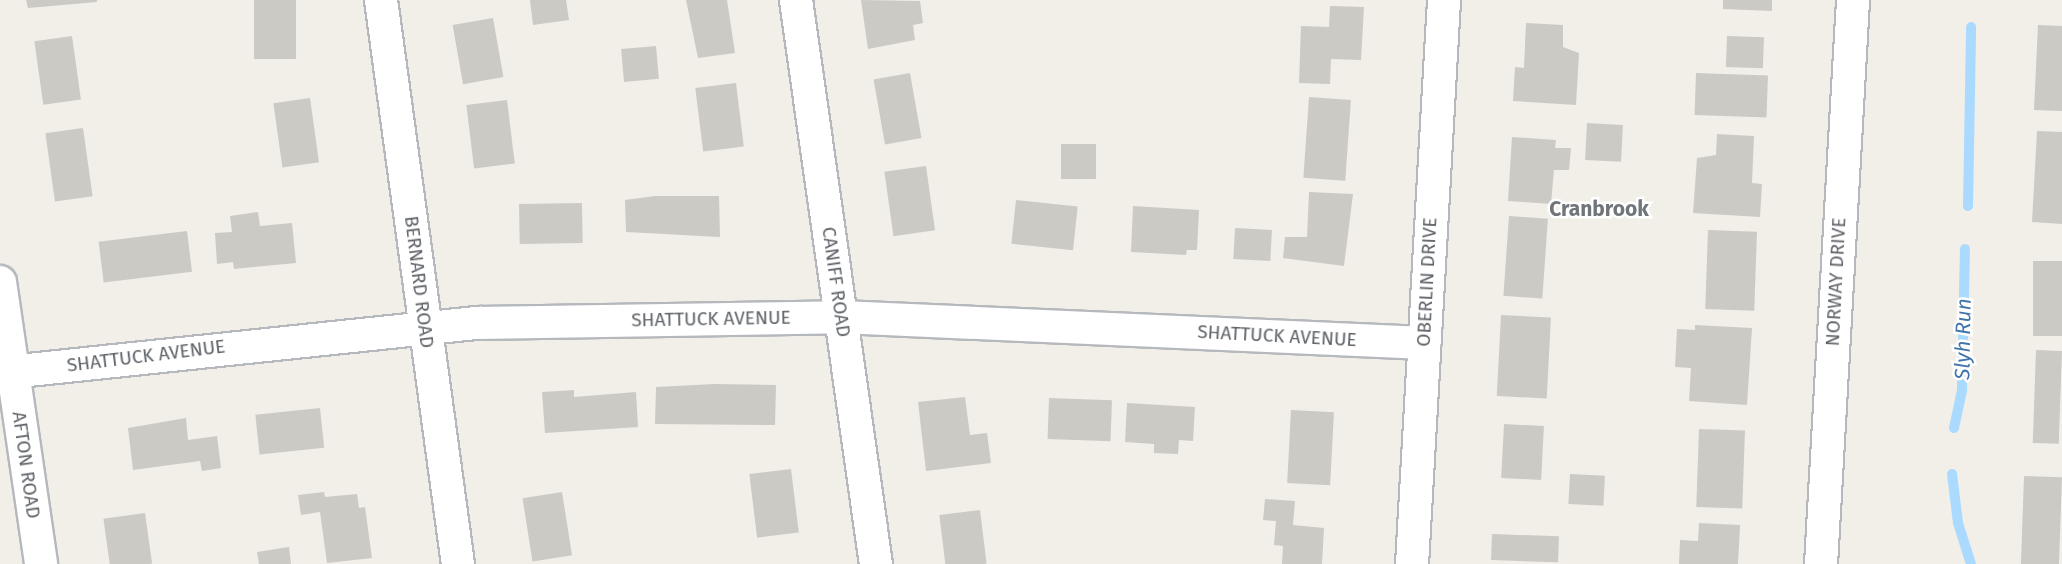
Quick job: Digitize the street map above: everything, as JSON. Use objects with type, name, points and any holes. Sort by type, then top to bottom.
[{"type":"street","name":"BERNARD ROAD","points":[[381,0],[458,564]]},
{"type":"street","name":"CANIFF ROAD","points":[[796,0],[876,564]]},
{"type":"street","name":"OBERLIN DRIVE","points":[[1412,564],[1444,0]]},
{"type":"street","name":"NORWAY DRIVE","points":[[1821,564],[1853,0]]},
{"type":"street","name":"AFTON ROAD","points":[[0,282],[7,372],[41,564]]},
{"type":"street","name":"SHATTUCK AVENUE","points":[[7,372],[425,326],[841,317],[1424,343]]},
{"type":"building","points":[[26,0],[97,0],[97,2],[28,8]]},
{"type":"building","points":[[254,0],[296,0],[296,59],[254,59]]},
{"type":"building","points":[[530,0],[566,0],[569,20],[533,25]]},
{"type":"building","points":[[686,0],[727,0],[735,53],[698,58]]},
{"type":"building","points":[[861,0],[920,1],[923,23],[913,25],[915,40],[868,49]]},
{"type":"building","points":[[1723,0],[1772,0],[1772,11],[1723,9]]},
{"type":"building","points":[[1330,6],[1364,7],[1361,60],[1331,59],[1330,84],[1299,83],[1301,26],[1329,27]]},
{"type":"building","points":[[493,18],[503,77],[463,84],[453,25]]},
{"type":"building","points":[[1526,23],[1563,25],[1563,47],[1579,53],[1576,105],[1513,101],[1515,67],[1524,68]]},
{"type":"building","points":[[2038,25],[2062,26],[2062,111],[2034,110]]},
{"type":"building","points":[[72,36],[81,99],[43,105],[34,41]]},
{"type":"building","points":[[1727,36],[1764,37],[1763,68],[1726,67]]},
{"type":"building","points":[[656,46],[659,79],[624,82],[621,49]]},
{"type":"building","points":[[910,73],[921,138],[885,144],[874,79]]},
{"type":"building","points":[[1696,73],[1768,76],[1766,117],[1695,115]]},
{"type":"building","points":[[736,83],[744,147],[703,152],[695,88]]},
{"type":"building","points":[[1309,97],[1351,100],[1345,181],[1303,178]]},
{"type":"building","points":[[310,98],[319,162],[282,168],[273,103]]},
{"type":"building","points":[[507,100],[515,164],[474,169],[466,105]]},
{"type":"building","points":[[1587,123],[1623,125],[1621,162],[1585,160]]},
{"type":"building","points":[[83,128],[93,196],[55,202],[45,133]]},
{"type":"building","points":[[2037,131],[2062,132],[2062,224],[2032,222]]},
{"type":"building","points":[[1717,134],[1754,136],[1752,183],[1762,184],[1760,217],[1693,213],[1697,158],[1716,155]]},
{"type":"building","points":[[1512,137],[1556,140],[1555,148],[1571,148],[1569,170],[1554,170],[1551,204],[1508,201]]},
{"type":"building","points":[[1061,144],[1096,144],[1096,179],[1061,179]]},
{"type":"building","points":[[926,166],[935,230],[893,236],[884,172]]},
{"type":"building","points":[[1309,192],[1353,194],[1344,266],[1283,258],[1285,237],[1307,237]]},
{"type":"building","points":[[655,196],[719,196],[720,237],[626,232],[625,200]]},
{"type":"building","points":[[1016,200],[1078,206],[1073,250],[1011,244]]},
{"type":"building","points":[[582,203],[583,243],[520,244],[519,204]]},
{"type":"building","points":[[1133,206],[1199,210],[1197,250],[1187,250],[1186,255],[1131,252]]},
{"type":"building","points":[[258,212],[260,226],[292,223],[296,263],[234,269],[233,262],[217,264],[215,233],[232,232],[230,216]]},
{"type":"building","points":[[1509,216],[1548,219],[1542,299],[1503,296]]},
{"type":"building","points":[[1235,228],[1272,230],[1270,261],[1233,259]]},
{"type":"building","points":[[1708,230],[1757,232],[1754,311],[1705,309]]},
{"type":"building","points":[[187,231],[192,272],[104,283],[99,242]]},
{"type":"building","points":[[2033,261],[2062,261],[2062,336],[2033,336]]},
{"type":"building","points":[[1501,315],[1551,318],[1547,399],[1497,396]]},
{"type":"building","points":[[1695,325],[1752,328],[1747,405],[1689,401],[1691,368],[1675,367],[1677,329],[1695,330]]},
{"type":"building","points":[[2036,350],[2062,351],[2059,444],[2033,443]]},
{"type":"building","points":[[776,385],[775,425],[655,424],[656,387]]},
{"type":"building","points":[[574,390],[574,397],[636,392],[638,427],[545,433],[542,392]]},
{"type":"building","points":[[965,397],[970,435],[987,433],[991,463],[926,471],[918,402]]},
{"type":"building","points":[[1049,398],[1112,400],[1111,441],[1048,439]]},
{"type":"building","points":[[1127,403],[1195,407],[1193,441],[1179,440],[1178,454],[1154,453],[1154,444],[1125,442]]},
{"type":"building","points":[[320,408],[324,448],[260,455],[255,415]]},
{"type":"building","points":[[1291,410],[1334,412],[1330,485],[1287,483]]},
{"type":"building","points":[[186,418],[188,440],[217,436],[221,468],[202,471],[200,461],[133,470],[128,428]]},
{"type":"building","points":[[1504,424],[1544,426],[1541,480],[1501,478]]},
{"type":"building","points":[[1699,429],[1745,431],[1742,509],[1696,507]]},
{"type":"building","points":[[791,469],[799,533],[757,538],[749,474]]},
{"type":"building","points":[[1570,474],[1605,476],[1603,506],[1568,504]]},
{"type":"building","points":[[2024,476],[2062,477],[2059,564],[2021,564]]},
{"type":"building","points":[[324,492],[325,497],[357,494],[359,508],[365,507],[372,558],[327,563],[320,512],[301,515],[298,495]]},
{"type":"building","points":[[562,492],[572,555],[533,561],[522,498]]},
{"type":"building","points":[[1265,499],[1295,501],[1293,525],[1324,528],[1322,564],[1282,564],[1283,546],[1274,545],[1276,521],[1263,520]]},
{"type":"building","points":[[980,510],[987,564],[945,564],[939,515]]},
{"type":"building","points":[[145,513],[152,564],[110,564],[103,519]]},
{"type":"building","points":[[1699,523],[1740,525],[1738,564],[1679,564],[1680,540],[1698,541]]},
{"type":"building","points":[[1492,534],[1559,536],[1558,562],[1491,560]]},
{"type":"building","points":[[289,547],[291,564],[259,564],[257,552]]},
{"type":"waterway","points":[[1968,206],[1971,27]]},
{"type":"waterway","name":"Slyh Run","points":[[1954,428],[1962,390],[1965,249]]},
{"type":"waterway","name":"Slyh Run","points":[[1952,474],[1958,523],[1971,564]]},
{"type":"district","name":"Cranbrook","points":[[1599,209]]}]
